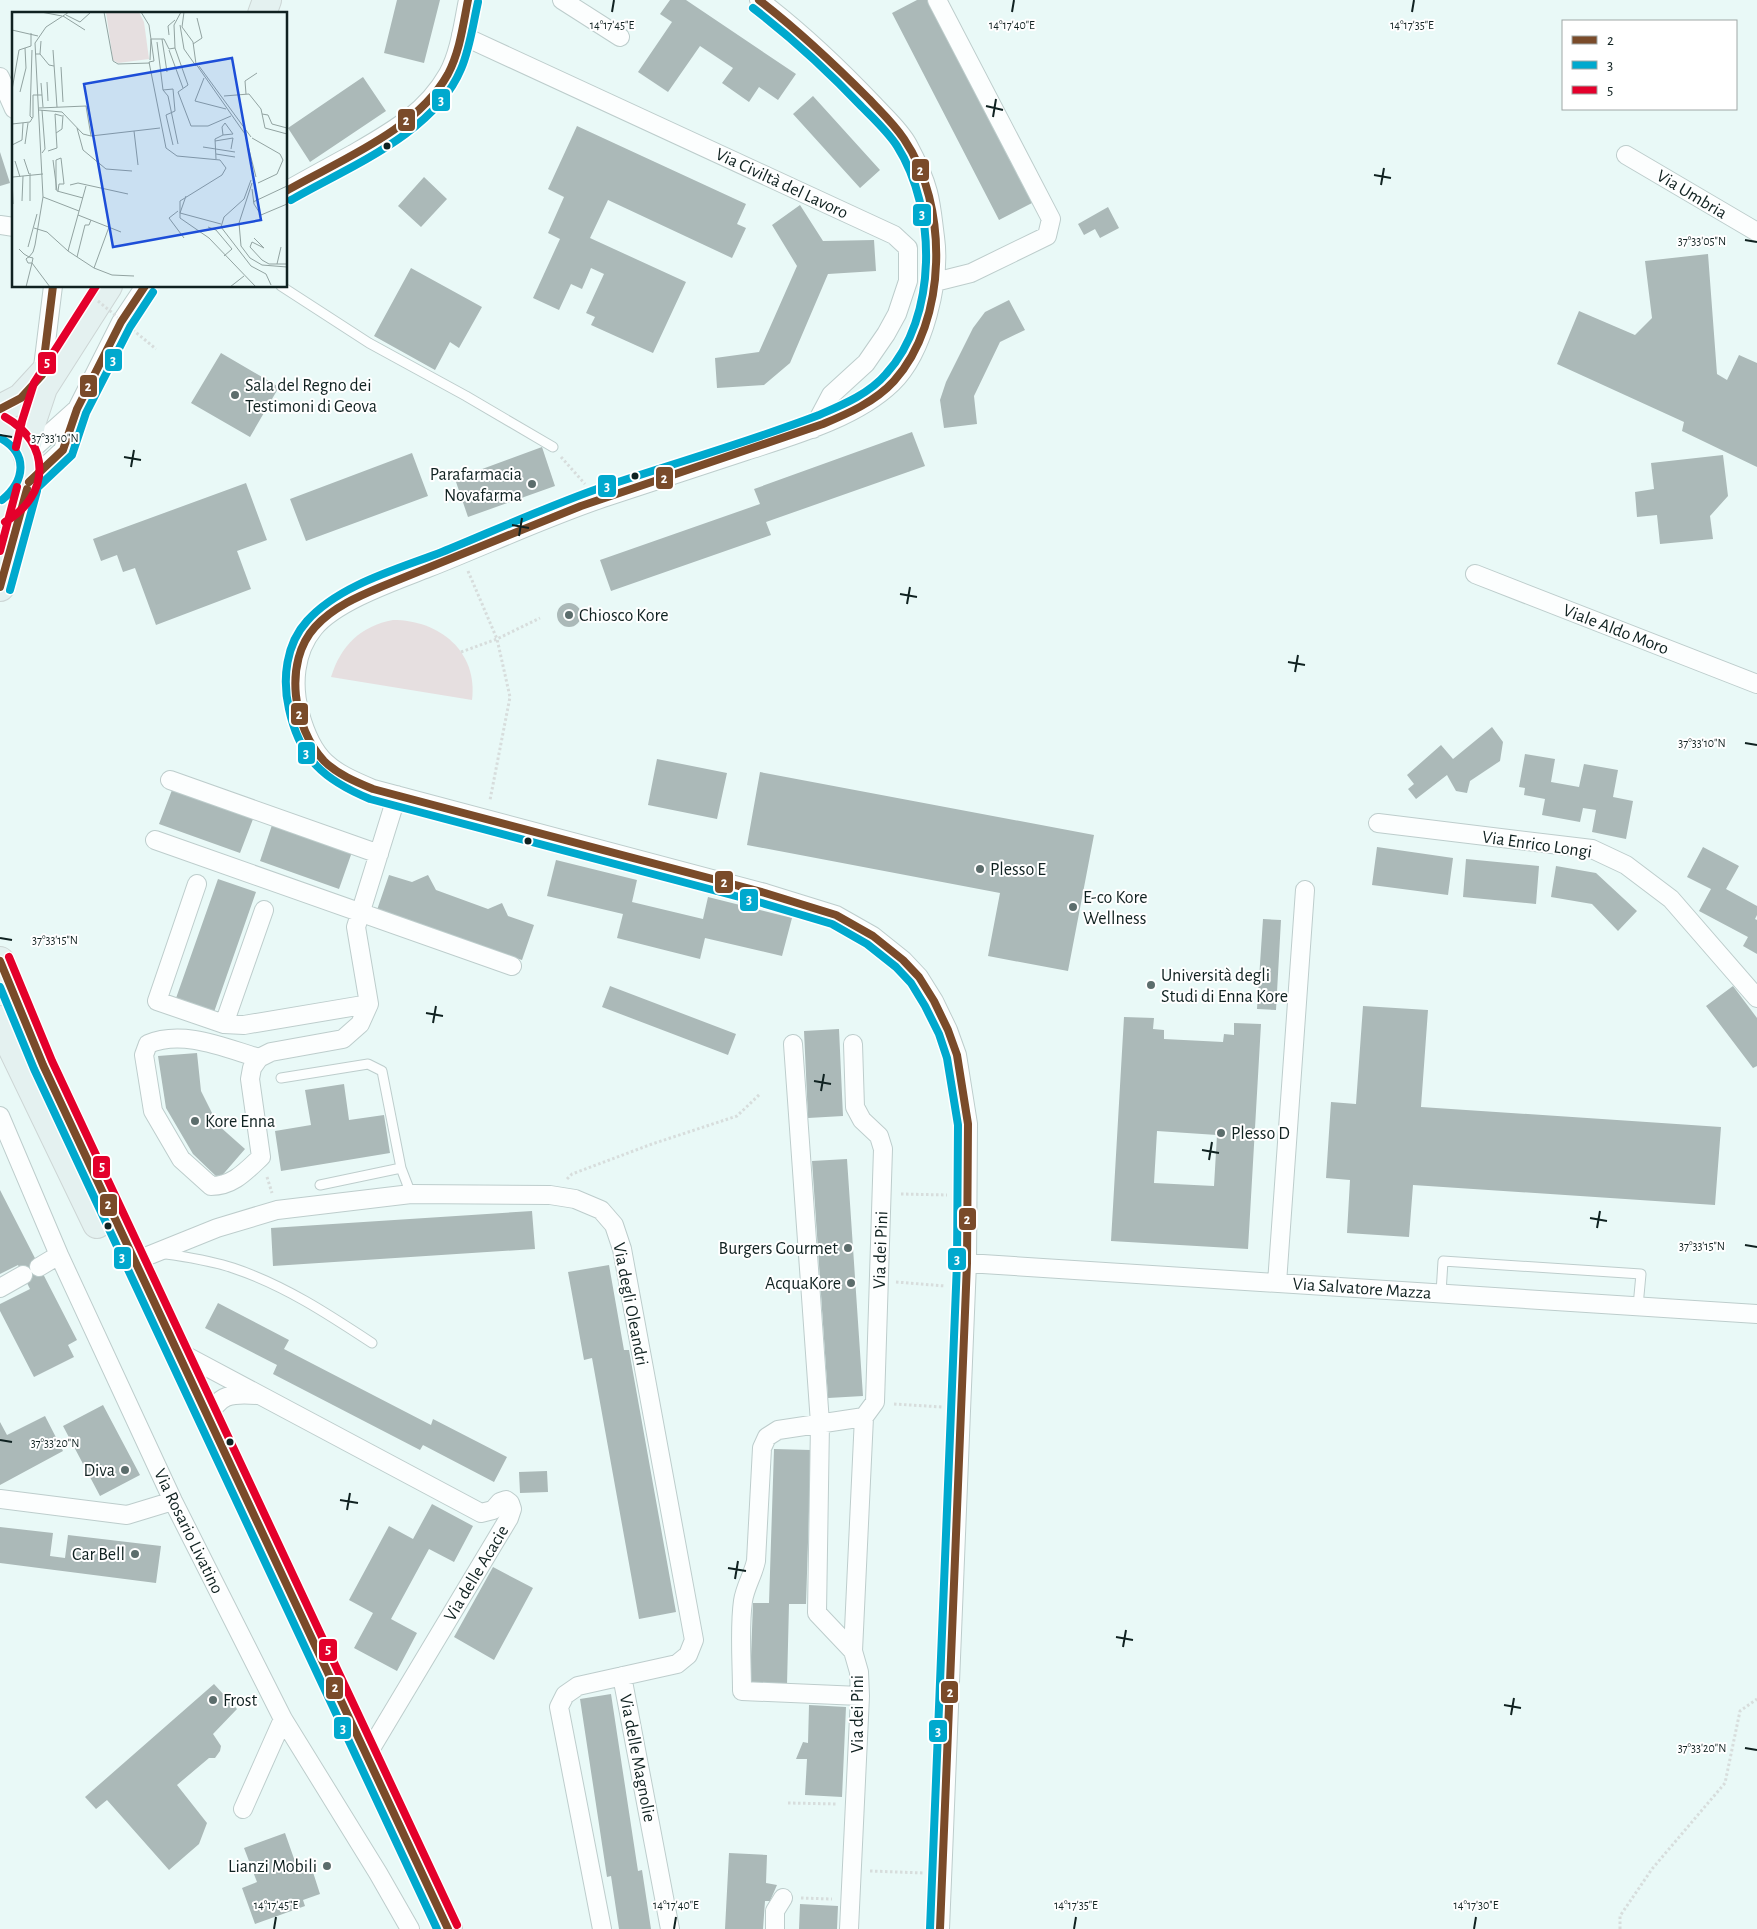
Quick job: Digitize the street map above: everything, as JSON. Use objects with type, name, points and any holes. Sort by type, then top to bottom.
[{"type":"main road","points":[[263,12],[267,0]]},
{"type":"main road","points":[[27,451],[31,424],[43,388],[103,294]]},
{"type":"main road","points":[[0,409],[21,398],[72,343]]},
{"type":"main road","points":[[0,426],[16,435],[27,451],[31,468],[18,528],[0,587]]},
{"type":"main road","points":[[0,513],[16,504],[28,486]]},
{"type":"main road","points":[[0,960],[43,1065],[146,1257],[177,1351],[448,1929]]},
{"type":"main road","points":[[1,1026],[299,1647],[353,1768],[419,1904],[426,1929]]},
{"type":"street","points":[[288,190],[394,131],[432,98],[449,72],[461,35],[468,0]]},
{"type":"street","points":[[562,0],[620,37]]},
{"type":"street","points":[[759,0],[787,21],[824,54],[907,142],[928,191],[937,253],[934,282],[924,328],[912,355],[893,382],[862,405],[813,429],[598,500],[390,583],[332,612],[315,627],[302,646],[296,677],[298,705],[305,732],[315,752],[329,767],[348,779],[373,789],[765,893],[836,915],[888,947],[903,960],[919,977],[934,1001],[948,1030],[957,1056],[968,1124],[967,1263],[940,1929]]},
{"type":"street","points":[[934,282],[972,273],[1047,236],[1051,219],[937,0]]},
{"type":"street","name":"Via Civiltà del Lavoro","points":[[461,35],[894,235],[908,248],[908,281],[897,314],[866,363],[831,395],[813,429]]},
{"type":"street","points":[[0,77],[12,104]]},
{"type":"street","name":"Via Umbria","points":[[1626,155],[1757,232]]},
{"type":"street","points":[[42,375],[53,288]]},
{"type":"street","points":[[28,486],[63,450],[77,409],[121,322],[144,288]]},
{"type":"street","points":[[27,451],[77,409]]},
{"type":"street","name":"Viale Aldo Moro","points":[[1475,574],[1757,684]]},
{"type":"street","points":[[170,780],[379,854]]},
{"type":"street","points":[[259,1058],[197,1040],[158,1040],[148,1044],[144,1055],[153,1111],[181,1159],[210,1186],[221,1186],[237,1179],[262,1157],[250,1079],[252,1068],[259,1058],[271,1052],[343,1039],[360,1024],[369,1004],[356,927],[397,795]]},
{"type":"street","name":"Via Enrico Longi","points":[[1378,824],[1592,849],[1626,865],[1671,899],[1757,998]]},
{"type":"street","points":[[155,840],[512,966]]},
{"type":"street","points":[[197,884],[157,1001],[224,1024],[244,1026],[369,1004]]},
{"type":"street","points":[[1277,1283],[1305,890]]},
{"type":"street","points":[[224,1024],[264,910]]},
{"type":"street","name":"Via dei Pini","points":[[792,1044],[820,1423],[817,1613],[853,1651],[859,1672],[860,1696],[849,1929]]},
{"type":"street","name":"Via dei Pini","points":[[853,1044],[855,1107],[862,1120],[879,1136],[883,1149],[876,1402]]},
{"type":"street","name":"Via Rosario Livatino","points":[[0,1116],[59,1255],[173,1501],[283,1719],[410,1929]]},
{"type":"street","name":"Via degli Oleandri","points":[[146,1257],[217,1228],[277,1210],[410,1194],[550,1195],[575,1199],[601,1210],[614,1225],[622,1249],[694,1640],[688,1655],[677,1664],[622,1676]]},
{"type":"street","points":[[39,1266],[59,1255]]},
{"type":"street","name":"Via Salvatore Mazza","points":[[967,1263],[1757,1314]]},
{"type":"street","points":[[0,1288],[23,1275]]},
{"type":"street","points":[[177,1351],[262,1396]]},
{"type":"street","points":[[209,1419],[216,1402],[226,1396],[242,1394],[262,1396]]},
{"type":"street","name":"Via delle Acacie","points":[[262,1396],[481,1513],[493,1510],[500,1502],[506,1500],[510,1502],[512,1509],[509,1518],[366,1755]]},
{"type":"street","points":[[853,1651],[864,1417],[876,1402]]},
{"type":"street","points":[[860,1696],[742,1691],[743,1602],[746,1588],[753,1576],[756,1561],[762,1448],[766,1437],[778,1430],[864,1417]]},
{"type":"street","points":[[0,1499],[127,1515],[173,1501]]},
{"type":"street","name":"Via delle Magnolie","points":[[602,1929],[558,1707],[565,1695],[578,1686],[622,1676],[670,1929]]},
{"type":"street","points":[[243,1809],[283,1719]]},
{"type":"street","points":[[775,1929],[775,1912],[783,1898]]},
{"type":"lane","points":[[284,288],[369,342],[553,447]]},
{"type":"lane","points":[[281,1078],[368,1064],[382,1071],[401,1168],[410,1194]]},
{"type":"lane","points":[[320,1185],[401,1168]]},
{"type":"lane","points":[[146,1257],[203,1260],[232,1268],[275,1285],[326,1312],[372,1343]]},
{"type":"lane","points":[[1441,1293],[1443,1261],[1463,1262],[1640,1274],[1638,1306]]},
{"type":"path","points":[[103,294],[121,322],[156,349]]},
{"type":"path","points":[[553,447],[598,500]]},
{"type":"path","points":[[466,565],[496,639],[510,697],[488,808]]},
{"type":"path","points":[[461,652],[496,639],[540,618]]},
{"type":"path","points":[[550,1195],[572,1174],[652,1144],[737,1116],[760,1094]]},
{"type":"path","points":[[262,1157],[277,1210]]},
{"type":"path","points":[[882,1194],[948,1195]]},
{"type":"path","points":[[900,1282],[945,1286]]},
{"type":"path","points":[[876,1402],[943,1407]]},
{"type":"path","points":[[1620,1929],[1620,1916],[1652,1868],[1725,1783],[1740,1711],[1757,1699]]},
{"type":"path","points":[[788,1803],[855,1804]]},
{"type":"path","points":[[852,1870],[925,1873]]},
{"type":"path","points":[[783,1898],[850,1899]]},
{"type":"shaded area","points":[[393,620],[410,621],[426,626],[440,632],[452,642],[462,653],[469,667],[472,682],[472,700],[331,677],[340,655],[354,639],[371,627]]},
{"type":"building","points":[[397,0],[440,0],[424,63],[384,53]]},
{"type":"building","points":[[670,0],[686,0],[796,74],[778,100],[759,87],[749,102],[722,83],[733,68],[700,46],[668,92],[638,72],[672,22],[660,14]]},
{"type":"building","points":[[917,0],[927,0],[1032,203],[999,220],[892,13]]},
{"type":"building","points":[[363,77],[386,111],[310,162],[288,128]]},
{"type":"building","points":[[813,96],[880,170],[860,188],[793,114]]},
{"type":"building","points":[[577,126],[746,204],[737,224],[746,228],[732,258],[608,200],[590,238],[686,282],[653,353],[591,325],[595,317],[586,313],[604,274],[591,268],[582,289],[571,284],[559,310],[533,298],[560,239],[548,233],[564,197],[548,189]]},
{"type":"building","points":[[0,152],[10,183],[0,186]]},
{"type":"building","points":[[424,177],[447,199],[421,227],[398,206]]},
{"type":"building","points":[[800,205],[823,241],[874,240],[876,271],[828,274],[790,363],[764,385],[717,388],[715,358],[759,352],[797,266],[772,225]]},
{"type":"building","points":[[1108,207],[1119,228],[1100,238],[1095,229],[1084,235],[1078,224]]},
{"type":"building","points":[[1708,254],[1717,374],[1727,380],[1739,355],[1757,363],[1757,467],[1682,431],[1684,422],[1557,364],[1579,311],[1635,335],[1652,318],[1645,261]]},
{"type":"building","points":[[411,268],[482,307],[459,348],[450,342],[435,370],[374,336]]},
{"type":"building","points":[[1009,300],[1025,330],[1000,342],[974,396],[977,424],[944,428],[940,400],[946,382],[973,328],[985,312]]},
{"type":"building","name":"Sala del Regno dei Testimoni di Geova","points":[[221,353],[279,387],[250,437],[191,403]]},
{"type":"building","points":[[912,432],[925,466],[766,522],[771,535],[611,591],[600,560],[760,504],[754,489]]},
{"type":"building","points":[[542,447],[555,486],[468,517],[455,479]]},
{"type":"building","points":[[412,453],[428,496],[306,541],[290,499]]},
{"type":"building","points":[[1723,455],[1728,496],[1710,516],[1713,539],[1660,544],[1657,515],[1637,517],[1635,492],[1654,489],[1651,463]]},
{"type":"building","points":[[246,483],[267,540],[237,551],[251,589],[156,625],[135,568],[123,572],[117,555],[101,561],[93,539]]},
{"type":"building","name":"Chiosco Kore","points":[[569,603],[574,604],[580,610],[580,620],[574,626],[569,627],[564,626],[558,620],[557,615],[558,610],[564,604]]},
{"type":"building","points":[[1492,727],[1503,742],[1500,761],[1470,781],[1467,793],[1456,791],[1447,775],[1416,799],[1408,789],[1414,784],[1407,775],[1441,745],[1453,759]]},
{"type":"building","points":[[1525,754],[1555,759],[1551,782],[1579,787],[1584,764],[1618,770],[1613,797],[1633,801],[1626,839],[1592,832],[1596,810],[1583,808],[1580,822],[1542,815],[1545,799],[1524,795],[1525,788],[1519,787]]},
{"type":"building","points":[[657,759],[727,773],[717,819],[648,805]]},
{"type":"building","name":"Plesso E","points":[[760,772],[1094,835],[1068,971],[988,956],[1000,893],[747,845]]},
{"type":"building","points":[[172,790],[253,819],[240,853],[159,824]]},
{"type":"building","points":[[272,825],[352,852],[339,889],[260,861]]},
{"type":"building","points":[[1377,847],[1453,858],[1448,895],[1372,885]]},
{"type":"building","points":[[1703,847],[1739,866],[1726,889],[1757,906],[1755,919],[1757,920],[1757,954],[1743,946],[1748,937],[1699,911],[1711,889],[1687,877]]},
{"type":"building","points":[[1466,859],[1539,866],[1536,904],[1463,897]]},
{"type":"building","points":[[556,860],[637,880],[632,902],[703,919],[708,897],[792,918],[782,956],[705,938],[700,959],[617,938],[623,914],[547,896]]},
{"type":"building","points":[[1556,866],[1596,873],[1637,911],[1618,931],[1592,904],[1551,897]]},
{"type":"building","points":[[389,875],[412,882],[428,875],[436,890],[488,909],[502,903],[508,916],[534,925],[522,960],[377,910]]},
{"type":"building","points":[[218,879],[256,892],[213,1015],[175,1001]]},
{"type":"building","points":[[1263,919],[1281,920],[1276,1010],[1257,1009]]},
{"type":"building","points":[[610,986],[736,1034],[728,1055],[602,1007]]},
{"type":"building","points":[[1733,986],[1757,1018],[1757,1066],[1753,1068],[1706,1006]]},
{"type":"building","points":[[1363,1006],[1428,1010],[1421,1107],[1721,1127],[1715,1205],[1413,1185],[1409,1237],[1347,1233],[1350,1180],[1326,1178],[1331,1102],[1356,1104]]},
{"type":"building","name":"Plesso D","points":[[1124,1017],[1154,1018],[1153,1029],[1164,1030],[1164,1039],[1223,1042],[1224,1034],[1234,1035],[1234,1023],[1261,1024],[1248,1249],[1111,1241]],"holes":[[[1157,1131],[1217,1135],[1214,1186],[1154,1183]]]},
{"type":"building","points":[[839,1029],[843,1116],[808,1118],[804,1031]]},
{"type":"building","points":[[197,1053],[201,1091],[218,1125],[245,1149],[219,1179],[193,1154],[166,1108],[158,1056]]},
{"type":"building","points":[[344,1084],[349,1120],[384,1115],[390,1153],[281,1171],[275,1131],[311,1125],[305,1090]]},
{"type":"building","points":[[847,1159],[863,1396],[828,1398],[812,1161]]},
{"type":"building","points":[[0,1190],[77,1340],[68,1345],[74,1357],[34,1377],[0,1311],[0,1304],[30,1289],[18,1265],[0,1274]]},
{"type":"building","points":[[532,1211],[535,1249],[273,1266],[271,1228]]},
{"type":"building","points":[[609,1265],[624,1350],[629,1350],[676,1612],[639,1619],[592,1358],[584,1360],[568,1272]]},
{"type":"building","points":[[218,1303],[289,1340],[284,1349],[431,1425],[433,1419],[507,1457],[494,1482],[423,1445],[420,1450],[273,1374],[277,1365],[205,1328]]},
{"type":"building","points":[[103,1405],[140,1475],[100,1496],[63,1426]]},
{"type":"building","points":[[45,1416],[63,1451],[0,1485],[0,1422],[7,1435]]},
{"type":"building","points":[[774,1449],[811,1450],[806,1604],[789,1604],[787,1685],[750,1684],[753,1603],[769,1603]]},
{"type":"building","points":[[547,1471],[548,1492],[520,1493],[519,1472]]},
{"type":"building","points":[[432,1504],[473,1526],[454,1562],[429,1549],[391,1619],[417,1633],[397,1671],[354,1648],[373,1613],[349,1600],[389,1526],[413,1539]]},
{"type":"building","points":[[0,1527],[53,1533],[50,1556],[65,1558],[68,1535],[161,1546],[156,1583],[0,1563]]},
{"type":"building","points":[[493,1567],[533,1588],[494,1660],[454,1637]]},
{"type":"building","points":[[214,1684],[237,1709],[213,1734],[221,1746],[215,1758],[209,1758],[177,1785],[207,1823],[199,1844],[169,1870],[107,1800],[96,1809],[85,1797]]},
{"type":"building","points":[[611,1694],[638,1871],[642,1870],[651,1929],[619,1929],[611,1876],[607,1877],[580,1699]]},
{"type":"building","points":[[809,1705],[846,1707],[842,1797],[805,1795],[807,1759],[796,1759],[803,1742],[808,1743]]},
{"type":"building","points":[[285,1833],[298,1870],[311,1866],[320,1894],[303,1900],[305,1906],[255,1924],[242,1888],[257,1882],[244,1848]]},
{"type":"building","points":[[729,1853],[767,1855],[766,1883],[777,1885],[770,1901],[765,1901],[763,1929],[725,1929]]},
{"type":"building","points":[[800,1904],[838,1906],[837,1929],[799,1929]]},
{"type":"transit line","name":"2","points":[[288,190],[376,142],[417,112],[434,94],[448,74],[461,38],[468,0]]},
{"type":"transit line","name":"2","points":[[759,0],[816,48],[869,99],[892,123],[904,139],[919,166],[929,196],[935,229],[936,262],[933,295],[925,327],[912,356],[894,381],[878,395],[851,412],[823,424],[581,506],[383,586],[347,603],[322,620],[305,641],[299,658],[296,676],[296,695],[299,713],[313,747],[329,766],[353,780],[373,789],[765,893],[836,915],[873,936],[903,960],[919,977],[934,1001],[948,1030],[957,1055],[968,1124],[967,1263],[940,1929]]},
{"type":"transit line","name":"3","points":[[291,200],[387,146],[431,112],[448,92],[461,69],[469,44],[478,2]]},
{"type":"transit line","name":"3","points":[[753,8],[809,55],[881,126],[897,146],[910,172],[919,200],[925,231],[926,262],[923,293],[915,323],[903,350],[886,374],[872,387],[855,398],[819,415],[764,435],[577,496],[442,552],[370,579],[335,597],[307,621],[294,640],[286,674],[287,698],[294,726],[307,754],[316,766],[327,775],[354,792],[370,799],[762,903],[832,924],[867,944],[896,967],[911,983],[925,1006],[939,1034],[947,1058],[958,1125],[957,1263],[930,1929]]},
{"type":"transit line","name":"2","points":[[0,409],[21,398],[42,375],[53,288]]},
{"type":"transit line","name":"5","points":[[16,447],[34,383],[95,288]]},
{"type":"transit line","name":"2","points":[[29,482],[63,450],[77,409],[121,322],[144,288]]},
{"type":"transit line","name":"3","points":[[36,489],[72,455],[86,413],[130,327],[153,292]]},
{"type":"transit line","name":"5","points":[[5,417],[20,428],[31,441],[40,469],[37,484],[31,498],[20,511],[5,522]]},
{"type":"transit line","name":"3","points":[[0,438],[16,452],[20,468],[15,485],[2,500]]},
{"type":"transit line","name":"5","points":[[0,551],[17,487]]},
{"type":"transit line","name":"2","points":[[0,587],[27,489]]},
{"type":"transit line","name":"3","points":[[10,590],[37,491]]},
{"type":"transit line","name":"5","points":[[9,957],[52,1061],[457,1925]]},
{"type":"transit line","name":"2","points":[[0,961],[43,1065],[448,1929]]},
{"type":"transit line","name":"3","points":[[0,987],[34,1069],[437,1929]]},
{"type":"place","name":"Sala del Regno dei Testimoni di Geova","points":[[235,395]]},
{"type":"place","name":"Parafarmacia Novafarma","points":[[532,484]]},
{"type":"place","name":"Chiosco Kore","points":[[569,615]]},
{"type":"place","name":"Plesso E","points":[[980,869]]},
{"type":"place","name":"E-co Kore Wellness","points":[[1073,907]]},
{"type":"place","name":"Università degli Studi di Enna Kore","points":[[1151,985]]},
{"type":"place","name":"Kore Enna","points":[[195,1121]]},
{"type":"place","name":"Plesso D","points":[[1221,1133]]},
{"type":"place","name":"Burgers Gourmet","points":[[848,1248]]},
{"type":"place","name":"AcquaKore","points":[[851,1283]]},
{"type":"place","name":"Diva","points":[[125,1470]]},
{"type":"place","name":"Car Bell","points":[[135,1554]]},
{"type":"place","name":"Frost","points":[[213,1700]]},
{"type":"place","name":"Lianzi Mobili","points":[[327,1866]]}]
